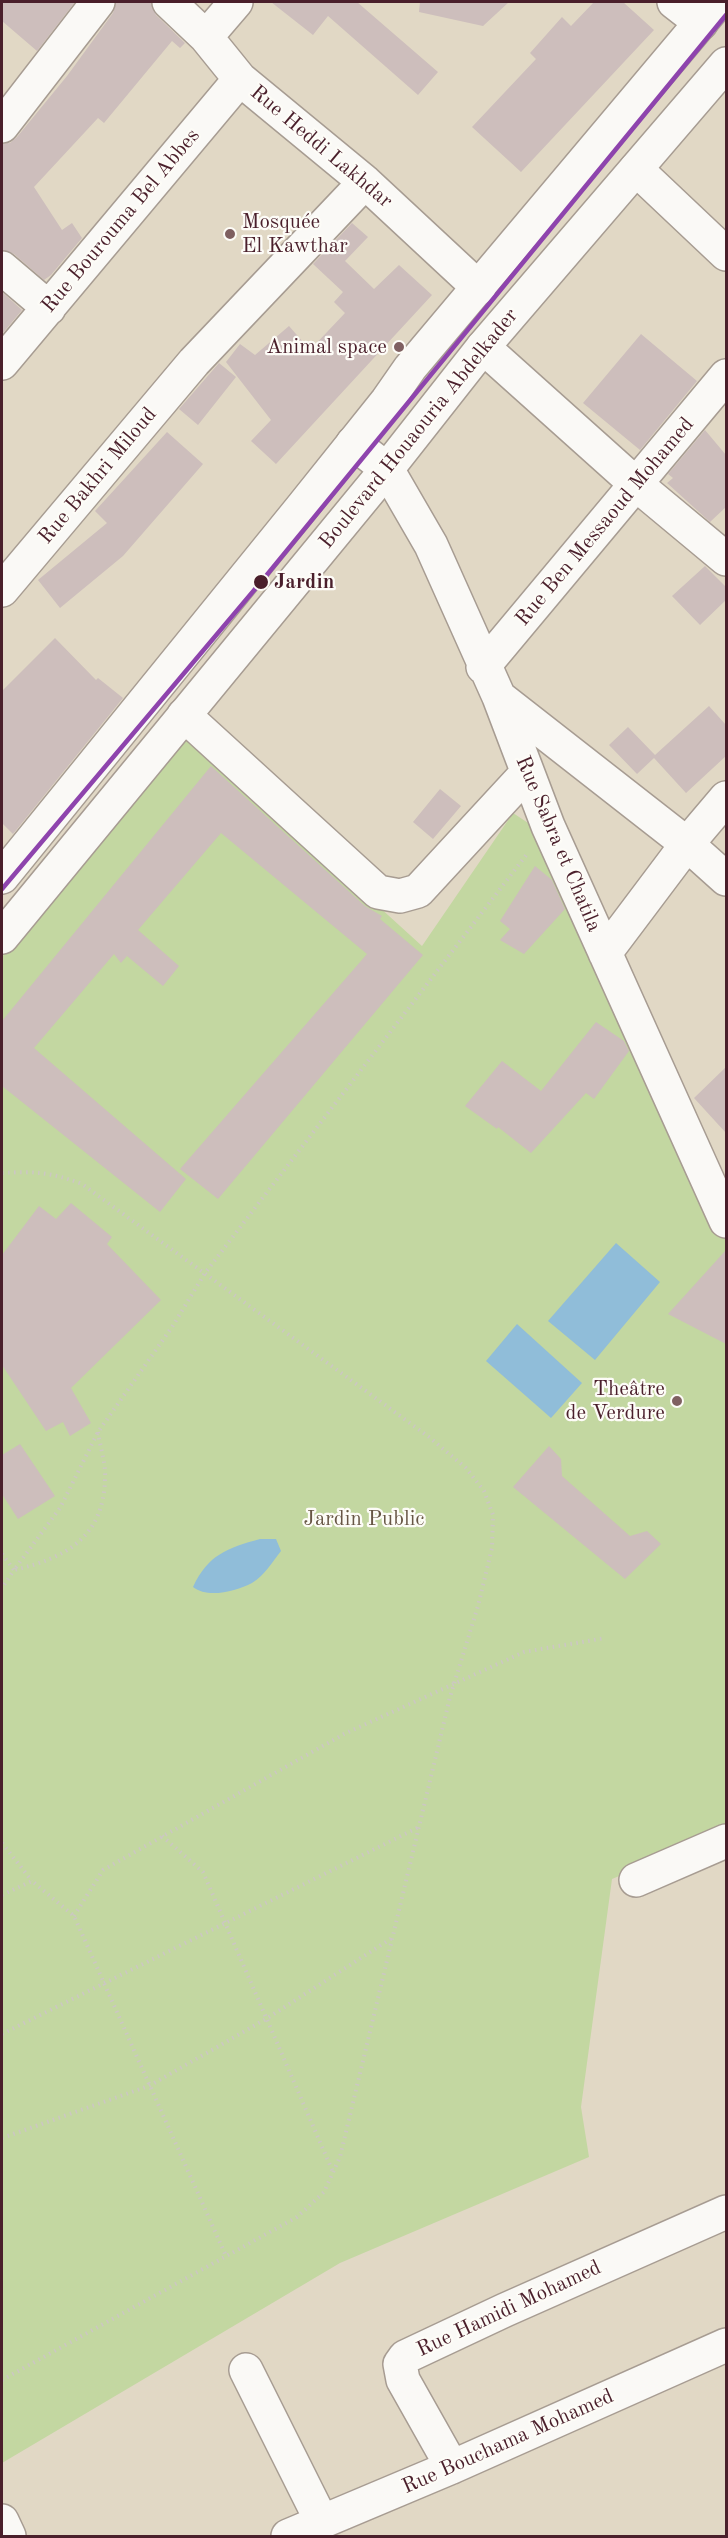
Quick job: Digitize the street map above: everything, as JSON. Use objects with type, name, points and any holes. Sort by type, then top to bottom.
[{"type":"street","points":[[2,126],[98,2]]},
{"type":"street","name":"Rue Heddi Lakhdar","points":[[169,2],[206,38],[240,79],[364,182],[479,288]]},
{"type":"street","points":[[206,38],[236,2]]},
{"type":"street","points":[[674,2],[710,12]]},
{"type":"street","name":"Boulevard Houaouria Abdelkader","points":[[2,877],[353,443],[410,368],[710,12]]},
{"type":"street","name":"Boulevard Houaouria Abdelkader","points":[[2,937],[387,469],[483,347],[726,64]]},
{"type":"street","name":"Rue Bourouma Bel Abbes","points":[[2,363],[240,79]]},
{"type":"street","points":[[636,169],[726,254]]},
{"type":"street","name":"Rue Bakhri Miloud","points":[[2,590],[194,362],[364,182]]},
{"type":"street","points":[[2,268],[49,308]]},
{"type":"street","points":[[483,347],[637,485],[726,560]]},
{"type":"street","name":"Rue Ben Messaoud Mohamed","points":[[483,667],[726,376]]},
{"type":"street","points":[[353,443],[387,469]]},
{"type":"street","name":"Rue Sabra et Chatila","points":[[387,469],[431,545],[483,667],[499,698],[548,826],[726,1221]]},
{"type":"street","points":[[499,698],[687,844],[726,879]]},
{"type":"street","points":[[184,715],[378,892],[400,896],[418,891],[527,773]]},
{"type":"street","points":[[605,953],[687,844],[726,798]]},
{"type":"street","points":[[636,1880],[726,1841]]},
{"type":"street","name":"Rue Hamidi Mohamed","points":[[452,2467],[404,2380],[400,2364],[405,2357],[726,2212]]},
{"type":"street","name":"Rue Bouchama Mohamed","points":[[288,2536],[452,2467],[726,2345]]},
{"type":"street","points":[[246,2370],[322,2522]]},
{"type":"street","points":[[2,2521],[9,2536]]},
{"type":"path","points":[[2,1588],[60,1508],[98,1432],[172,1327],[205,1273],[548,826]]},
{"type":"path","points":[[2,1173],[31,1171],[52,1173],[82,1184],[429,1437],[466,1468],[484,1491],[493,1515],[492,1548],[478,1606],[454,1684],[340,2157],[324,2192],[297,2217],[2,2380]]},
{"type":"path","points":[[14,1570],[44,1563],[70,1549],[92,1530],[102,1501],[106,1477],[98,1432]]},
{"type":"path","points":[[2,1554],[14,1570]]},
{"type":"path","points":[[74,1916],[103,1870],[344,1734],[524,1652],[605,1638]]},
{"type":"path","points":[[2,2034],[419,1826]]},
{"type":"path","points":[[162,1836],[203,1872],[333,2172]]},
{"type":"path","points":[[2,1842],[32,1881],[74,1916],[226,2256]]},
{"type":"path","points":[[2,1895],[32,1881]]},
{"type":"path","points":[[2,2138],[150,2086],[266,2019],[393,1937]]},
{"type":"green space","name":"Jardin Public","points":[[188,733],[422,946],[513,813],[557,842],[726,1208],[726,1831],[612,1879],[581,2107],[589,2157],[340,2263],[2,2463],[2,957]]},
{"type":"water","points":[[616,1243],[660,1282],[595,1360],[548,1321]]},
{"type":"water","points":[[517,1324],[582,1383],[551,1418],[486,1361]]},
{"type":"water","points":[[260,1539],[276,1539],[281,1551],[252,1583],[238,1589],[214,1593],[199,1591],[193,1587],[205,1567],[220,1554]]},
{"type":"building","points":[[2,2],[75,2],[37,51],[2,21]]},
{"type":"building","points":[[116,2],[151,2],[156,15],[185,43],[180,48],[172,41],[104,123],[98,118],[34,187],[62,230],[72,223],[82,238],[51,275],[44,280],[14,254],[2,250],[2,144],[10,143],[17,137],[67,76],[113,13]]},
{"type":"building","points":[[271,2],[357,2],[438,72],[418,95],[328,16],[313,35]]},
{"type":"building","points":[[420,2],[509,2],[483,26],[419,12]]},
{"type":"building","points":[[594,2],[623,2],[654,30],[521,172],[472,127],[536,59],[530,53],[562,17],[571,26]]},
{"type":"building","points":[[352,223],[368,237],[345,261],[374,289],[399,265],[432,295],[276,464],[251,441],[271,420],[226,362],[240,344],[255,355],[289,326],[310,350],[345,313],[334,302],[343,292],[313,264]]},
{"type":"building","points":[[2,292],[22,310],[2,334]]},
{"type":"building","points":[[641,334],[697,381],[640,450],[583,403]]},
{"type":"building","points":[[219,363],[236,377],[198,425],[179,409]]},
{"type":"building","points":[[705,430],[726,455],[726,507],[710,522],[667,483],[673,478],[668,474]]},
{"type":"building","points":[[167,432],[203,464],[123,556],[60,608],[38,580],[107,523],[95,511]]},
{"type":"building","points":[[705,566],[726,587],[726,600],[700,625],[672,596]]},
{"type":"building","points":[[55,638],[96,680],[98,678],[123,698],[13,834],[2,823],[2,691]]},
{"type":"building","points":[[709,706],[726,725],[726,756],[686,793],[654,758],[637,774],[609,745],[628,727],[655,755]]},
{"type":"building","points":[[211,766],[365,906],[382,916],[380,919],[423,955],[218,1199],[180,1169],[367,954],[221,833],[138,930],[179,966],[163,986],[127,956],[121,963],[114,954],[34,1048],[186,1179],[160,1212],[2,1086],[2,1021]]},
{"type":"building","points":[[440,789],[461,806],[433,839],[413,822]]},
{"type":"building","points":[[535,866],[552,880],[565,909],[524,954],[500,940],[510,929],[500,921]]},
{"type":"building","points":[[596,1022],[624,1041],[629,1051],[594,1099],[586,1093],[531,1153],[498,1127],[497,1129],[465,1106],[502,1061],[541,1091]]},
{"type":"building","points":[[726,1067],[726,1133],[694,1098]]},
{"type":"building","points":[[71,1203],[112,1237],[107,1244],[161,1300],[71,1388],[91,1423],[70,1436],[63,1422],[46,1431],[2,1365],[2,1255],[39,1206],[56,1219]]},
{"type":"building","points":[[726,1250],[726,1344],[668,1314]]},
{"type":"building","points":[[20,1444],[55,1496],[18,1519],[2,1494],[2,1455]]},
{"type":"building","points":[[549,1446],[561,1459],[562,1476],[630,1536],[647,1531],[661,1544],[625,1579],[513,1487]]},
{"type":"transit line","points":[[2,889],[261,582],[726,15]]},
{"type":"place","name":"Mosquée El Kawthar","points":[[230,234]]},
{"type":"place","name":"Animal space","points":[[399,347]]},
{"type":"place","name":"Jardin","points":[[261,582]]},
{"type":"place","name":"Theâtre de Verdure","points":[[677,1401]]}]
